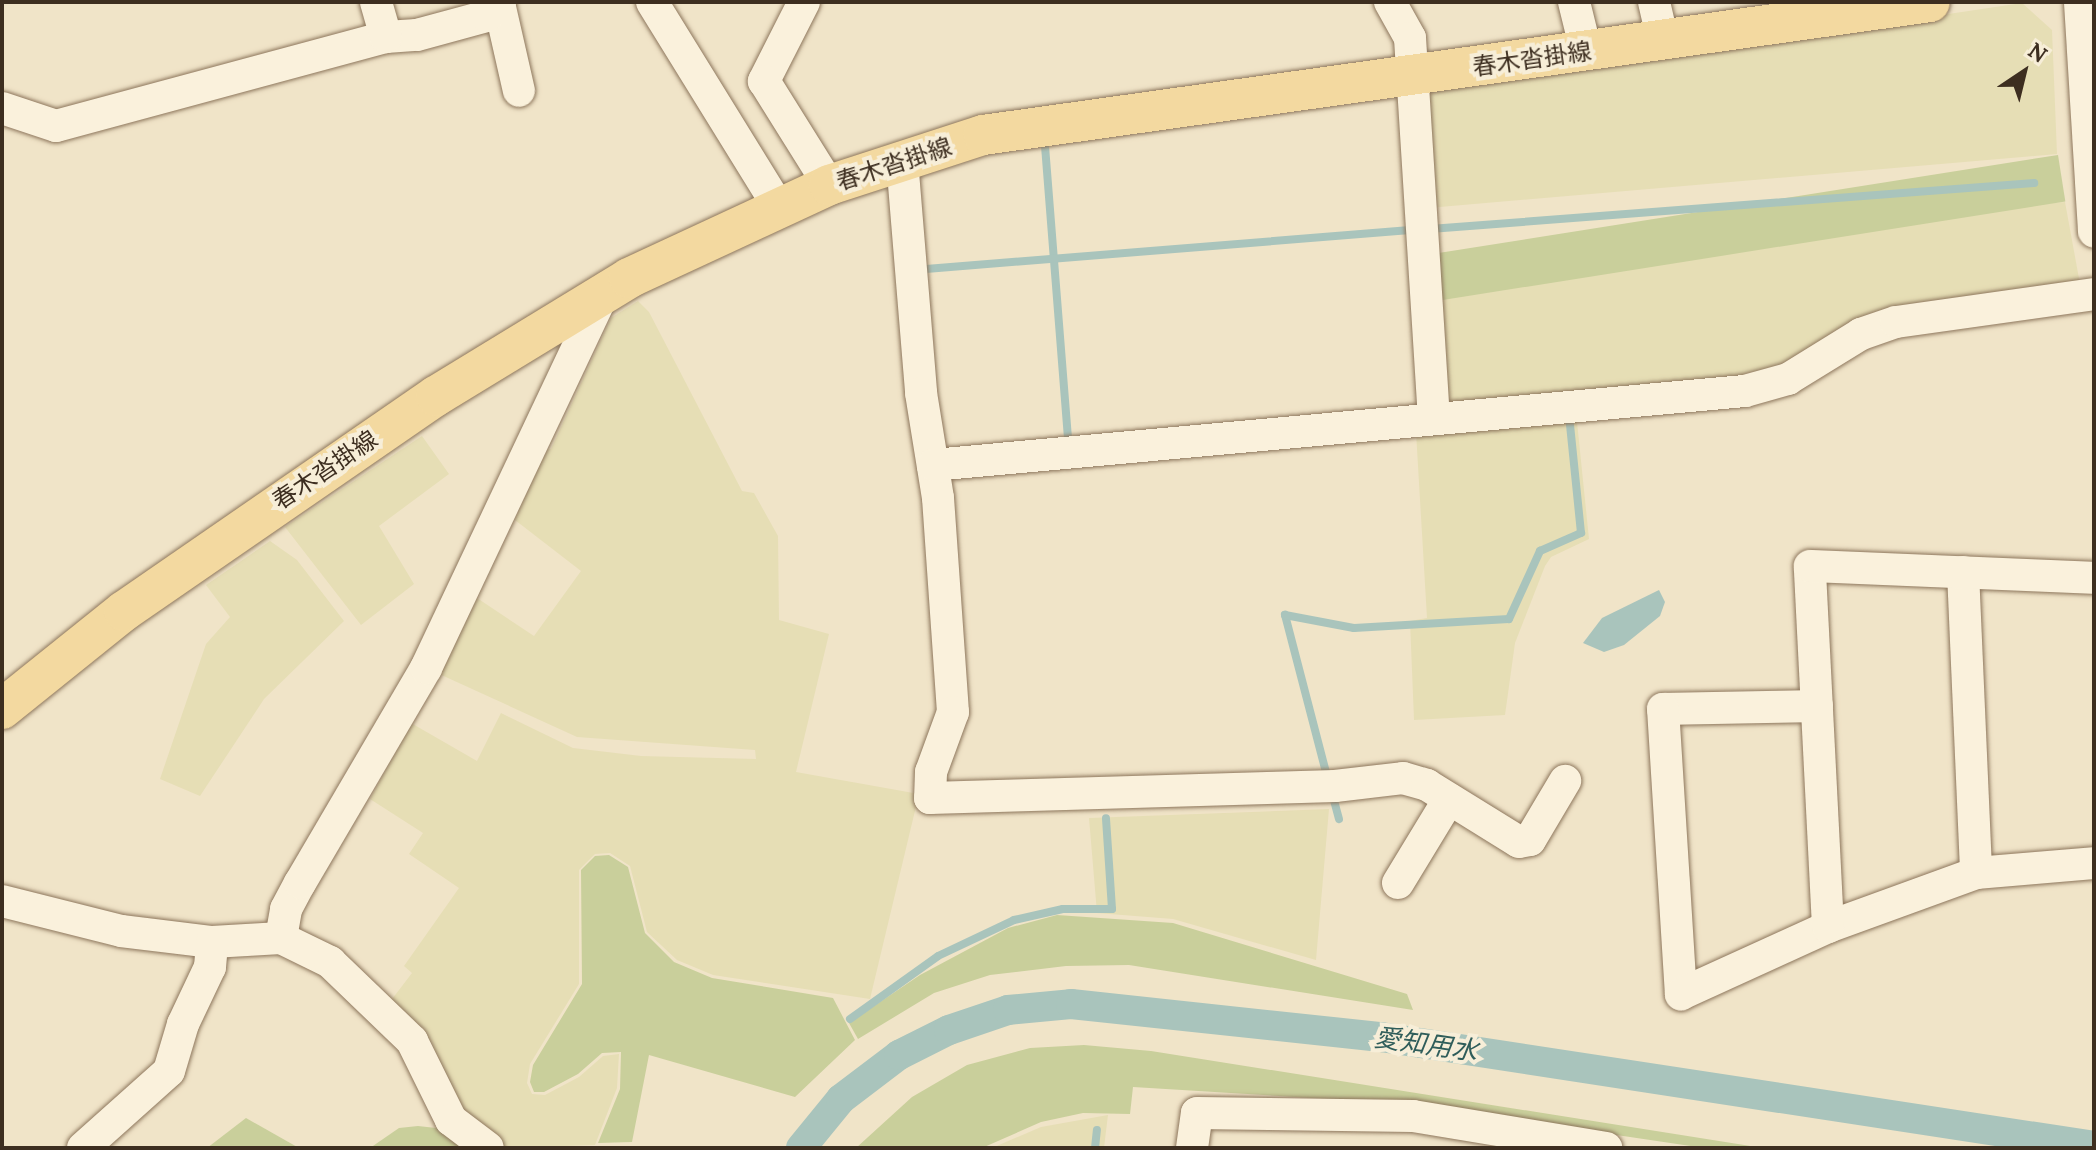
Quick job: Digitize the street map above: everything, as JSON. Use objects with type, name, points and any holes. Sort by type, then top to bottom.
[{"type":"main road","name":"春木沓掛線","points":[[2,709],[124,611],[270,507],[449,387],[602,296],[778,206],[829,185],[983,135],[1915,3]]},
{"type":"street","points":[[376,2],[386,37]]},
{"type":"street","points":[[652,2],[778,206]]},
{"type":"street","points":[[804,2],[764,81],[829,185]]},
{"type":"street","points":[[1390,2],[1410,38],[1434,418]]},
{"type":"street","points":[[1574,2],[1586,51]]},
{"type":"street","points":[[1654,2],[1663,41]]},
{"type":"street","points":[[2080,2],[2094,232]]},
{"type":"street","points":[[2,108],[56,126],[386,37],[417,35],[487,16],[499,3]]},
{"type":"street","points":[[499,3],[519,91]]},
{"type":"street","points":[[902,160],[921,393],[933,465],[953,712],[931,772],[930,798],[1335,786],[1403,778],[1449,799],[1519,842],[1530,840],[1565,781]]},
{"type":"street","points":[[933,465],[1745,391],[1788,379],[1861,334],[1896,322],[2094,294]]},
{"type":"street","points":[[281,938],[286,909],[368,774],[440,642],[602,296]]},
{"type":"street","points":[[1828,927],[1810,566],[2094,578]]},
{"type":"street","points":[[1963,572],[1976,873]]},
{"type":"street","points":[[1817,706],[1663,709],[1681,994],[1828,927],[1976,873],[2094,863]]},
{"type":"street","points":[[1398,883],[1449,799]]},
{"type":"street","points":[[2,901],[121,931],[212,942],[281,938],[330,962],[412,1041],[451,1120],[488,1148]]},
{"type":"street","points":[[83,1148],[169,1071],[183,1024],[210,967],[212,942]]},
{"type":"street","points":[[1192,1148],[1197,1113],[1413,1116],[1453,1136],[1606,1148]]},
{"type":"shaded area","points":[[2022,3],[2052,30],[2057,154],[1428,208],[1422,93]]},
{"type":"shaded area","points":[[2065,202],[2080,284],[1903,308],[1760,382],[1448,404],[1430,256]]},
{"type":"shaded area","points":[[638,301],[649,312],[742,491],[754,493],[778,536],[779,620],[829,634],[796,772],[919,794],[870,999],[713,975],[677,960],[647,932],[630,866],[610,853],[595,854],[579,870],[579,984],[530,1064],[527,1083],[532,1094],[545,1095],[579,1077],[603,1056],[619,1054],[617,1088],[595,1145],[507,1148],[459,1120],[386,1007],[412,973],[404,966],[459,888],[409,854],[423,833],[370,799],[411,723],[477,761],[501,713],[573,748],[641,756],[756,759],[755,750],[577,737],[437,673],[477,598],[534,636],[581,571],[515,520],[540,451],[551,449],[611,318]]},
{"type":"shaded area","points":[[1576,412],[1589,539],[1551,557],[1545,566],[1515,643],[1505,715],[1414,720],[1410,621],[1427,618],[1416,432]]},
{"type":"shaded area","points":[[422,436],[449,474],[379,526],[414,584],[361,625],[285,527]]},
{"type":"shaded area","points":[[270,541],[297,560],[344,621],[264,699],[200,796],[160,779],[206,644],[230,617],[206,585]]},
{"type":"shaded area","points":[[1329,809],[1316,960],[1173,919],[1097,913],[1089,818]]},
{"type":"shaded area","points":[[1108,1115],[1104,1148],[992,1148],[1041,1127]]},
{"type":"green space","points":[[2058,155],[2065,201],[1441,300],[1434,254]]},
{"type":"green space","points":[[609,855],[628,867],[645,933],[674,962],[712,978],[833,998],[855,1040],[795,1097],[649,1055],[632,1142],[598,1143],[620,1089],[621,1052],[602,1053],[578,1074],[544,1092],[534,1092],[530,1082],[533,1065],[582,984],[581,870],[595,856]]},
{"type":"green space","points":[[1057,915],[1173,923],[1407,994],[1413,1010],[1129,965],[1066,966],[990,975],[934,993],[858,1039],[849,1023],[920,975],[1008,928]]},
{"type":"green space","points":[[1084,1045],[1151,1051],[1763,1148],[1704,1148],[1408,1104],[1133,1087],[1130,1114],[1083,1113],[1041,1122],[982,1148],[856,1148],[912,1097],[967,1065],[1030,1048]]},
{"type":"green space","points":[[246,1118],[299,1148],[207,1148]]},
{"type":"green space","points":[[418,1126],[454,1130],[478,1148],[370,1148],[399,1128]]},
{"type":"water","points":[[1659,590],[1665,602],[1660,616],[1624,645],[1604,652],[1583,643],[1602,618]]},
{"type":"waterway","points":[[1045,146],[1068,436]]},
{"type":"waterway","points":[[1430,229],[2034,183]]},
{"type":"waterway","points":[[926,269],[1416,230]]},
{"type":"waterway","points":[[1328,780],[1285,615],[1354,628],[1509,619],[1540,551],[1581,533],[1570,424]]},
{"type":"waterway","points":[[1332,793],[1339,819]]},
{"type":"waterway","points":[[850,1019],[938,956],[1014,920],[1063,909],[1112,909],[1106,818]]},
{"type":"waterway","name":"愛知用水","points":[[801,1148],[841,1099],[899,1055],[949,1030],[1008,1010],[1071,1004],[1381,1037],[2094,1146]]},
{"type":"waterway","points":[[1095,1148],[1097,1130]]}]
